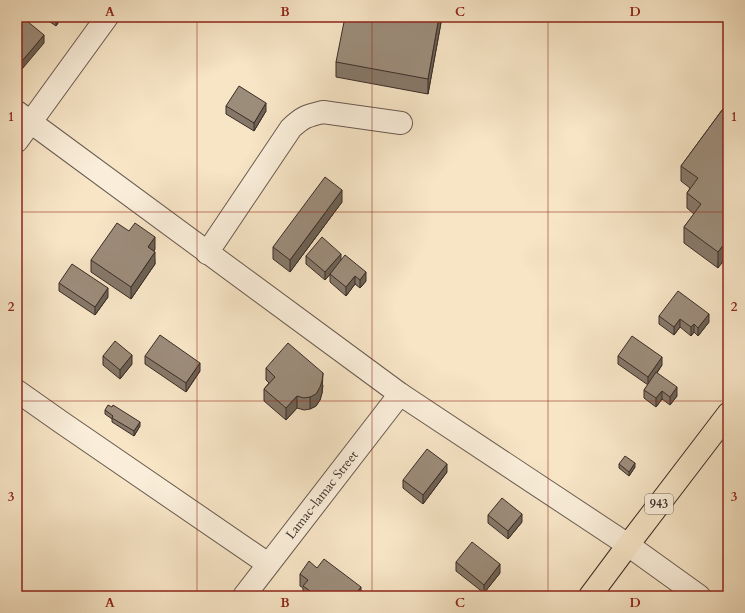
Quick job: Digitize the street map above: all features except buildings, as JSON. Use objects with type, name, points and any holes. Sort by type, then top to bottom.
[{"type":"highway","name":"943","points":[[590,596],[728,414]]},
{"type":"street","points":[[17,141],[23,117],[107,17]]},
{"type":"street","points":[[207,253],[291,128],[301,119],[323,112],[401,123]]},
{"type":"street","points":[[23,117],[400,394],[628,545],[699,596]]},
{"type":"street","points":[[17,391],[268,564]]},
{"type":"street","name":"Lamac-lamac Street","points":[[244,596],[400,394]]}]
